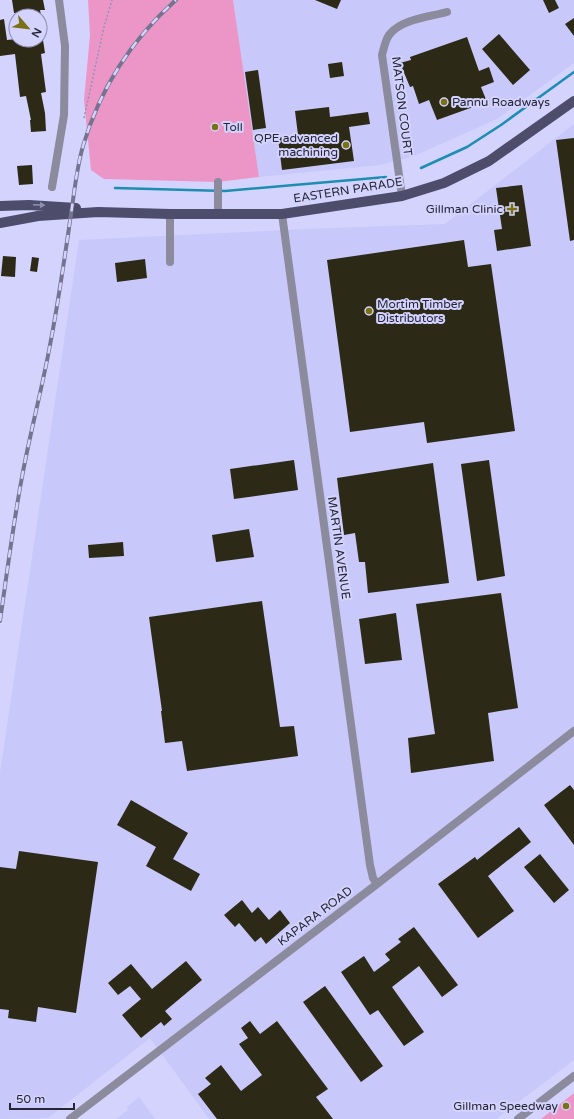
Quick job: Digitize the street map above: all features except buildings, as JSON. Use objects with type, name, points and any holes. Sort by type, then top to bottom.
[{"type":"main road","name":"EASTERN PARADE","points":[[2,219],[101,212],[218,215],[282,214],[402,196],[444,183],[489,161],[574,101]]},
{"type":"main road","name":"EASTERN PARADE","points":[[0,206],[53,206],[101,212]]},
{"type":"street","points":[[52,187],[64,115],[65,46],[59,0]]},
{"type":"street","name":"MATSON COURT","points":[[402,196],[382,56],[385,43],[389,34],[403,23],[447,12]]},
{"type":"street","points":[[218,182],[218,215]]},
{"type":"street","points":[[170,214],[170,262]]},
{"type":"street","name":"MARTIN AVENUE","points":[[282,214],[369,857],[373,878],[377,884]]},
{"type":"street","name":"KAPARA ROAD","points":[[70,1119],[574,731]]},
{"type":"street","points":[[518,1119],[574,1076]]},
{"type":"path","points":[[84,118],[112,0]]},
{"type":"shaded area","points":[[88,0],[233,0],[259,177],[218,182],[104,179],[91,170],[84,100],[90,35]]},
{"type":"shaded area","points":[[233,0],[574,0],[574,63],[497,119],[414,156],[380,165],[259,177]]},
{"type":"shaded area","points":[[574,124],[574,1060],[496,1119],[209,1119],[150,1038],[48,1118],[0,1119],[0,773],[79,240],[445,224]]},
{"type":"shaded area","name":"Gillman Speedway","points":[[574,1093],[574,1119],[541,1119]]},
{"type":"shaded area","points":[[139,1097],[155,1119],[116,1119],[128,1110],[127,1107]]},
{"type":"waterway","points":[[421,168],[467,147],[501,125],[574,72]]},
{"type":"waterway","points":[[115,188],[225,191],[386,177]]},
{"type":"railway","points":[[0,621],[25,460],[53,330],[77,174],[83,146],[90,125],[108,85],[119,66],[145,31],[176,0]]},
{"type":"place","name":"Pannu Roadways","points":[[444,102]]},
{"type":"place","name":"Toll","points":[[215,127]]},
{"type":"place","name":"QPE advanced machining","points":[[346,145]]},
{"type":"place","name":"Gillman Clinic","points":[[512,209]]},
{"type":"place","name":"Mortim Timber Distributors","points":[[369,311]]},
{"type":"place","name":"Gillman Speedway","points":[[566,1106]]}]
